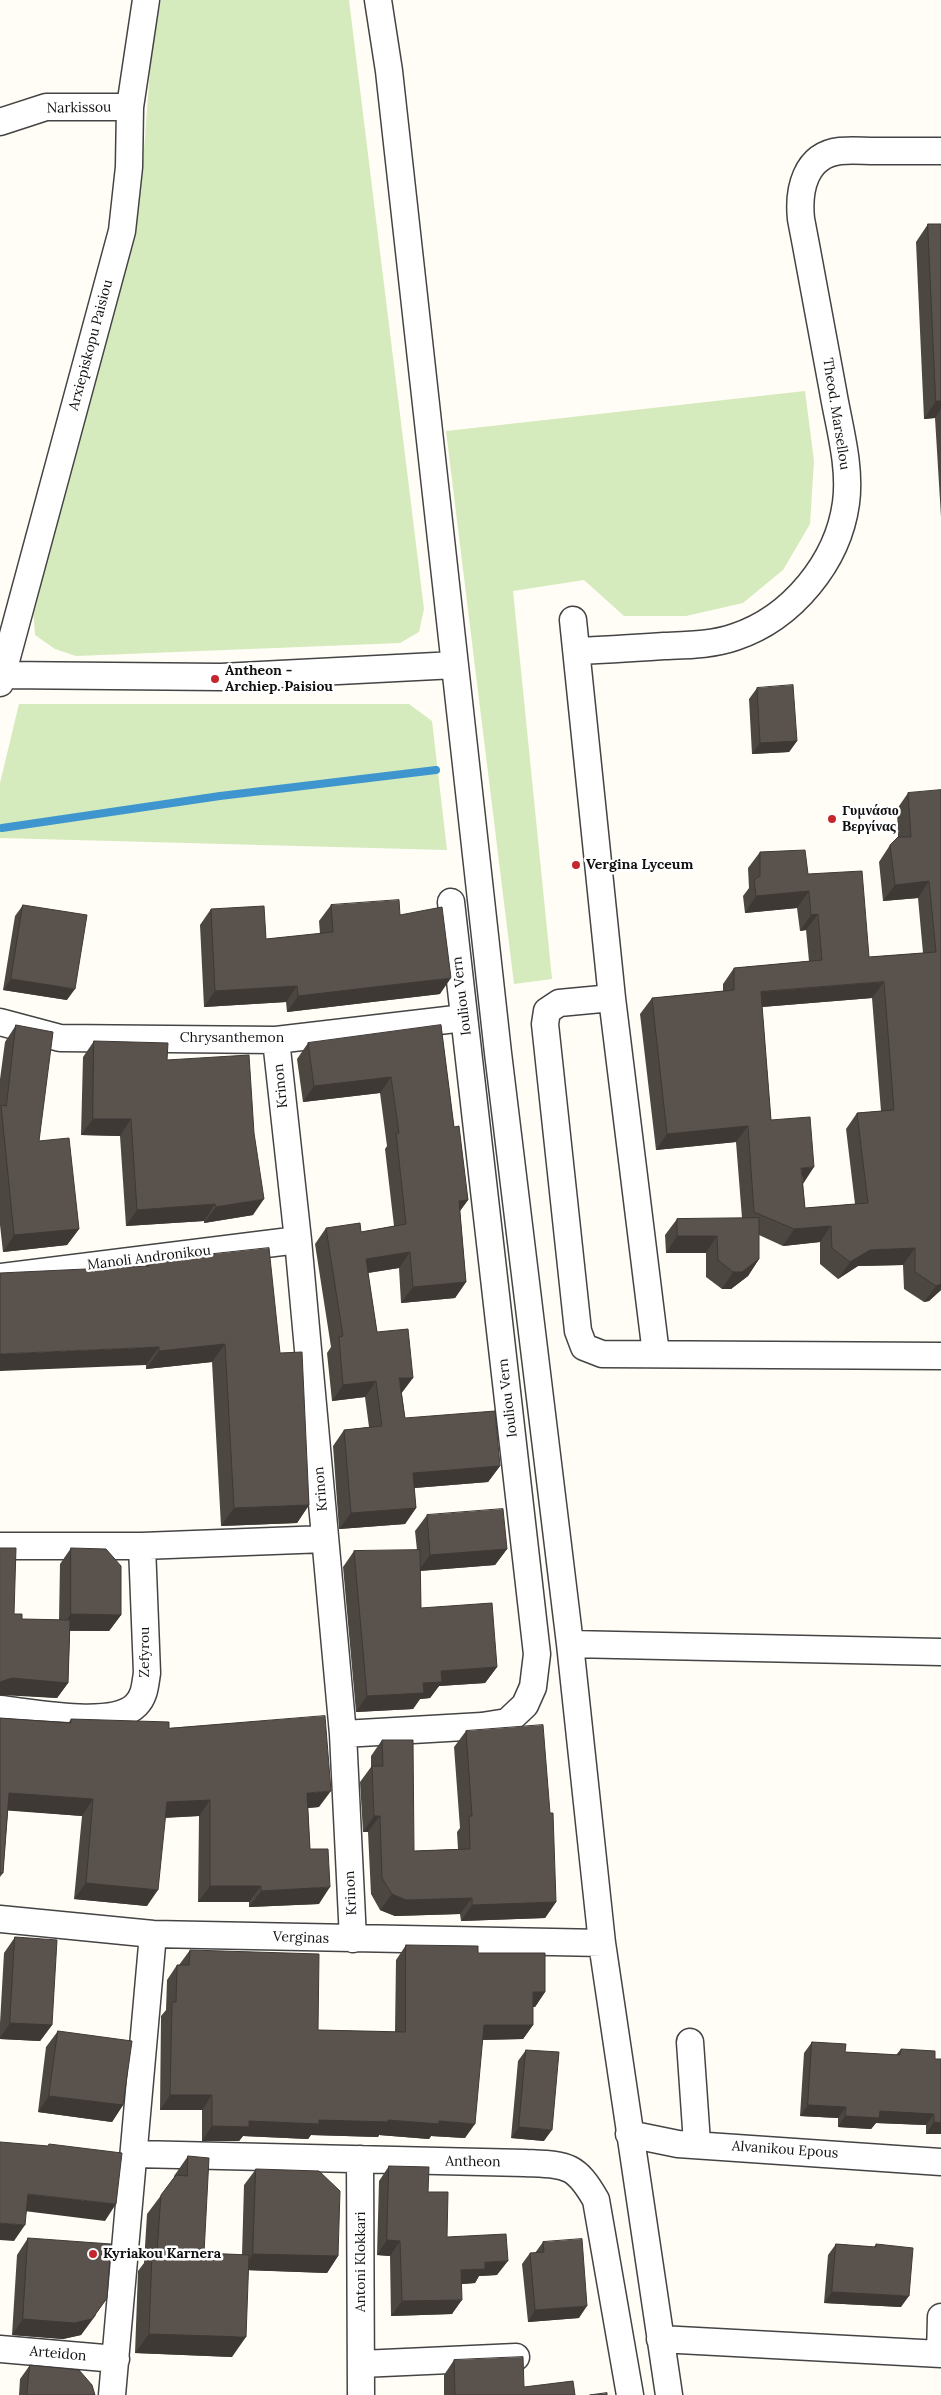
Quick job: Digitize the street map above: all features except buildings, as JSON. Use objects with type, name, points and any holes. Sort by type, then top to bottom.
[{"type":"street","name":"Arxiepiskopu Paisiou","points":[[1,679],[122,230],[129,167],[130,108],[146,0]]},
{"type":"street","points":[[378,0],[389,71],[498,1053],[570,1644],[602,1943],[669,2395]]},
{"type":"street","points":[[386,0],[389,71]]},
{"type":"street","name":"Narkissou","points":[[0,122],[46,107],[130,108]]},
{"type":"street","name":"Theod. Marsellou","points":[[577,651],[702,644],[735,637],[756,628],[775,616],[795,600],[813,579],[836,541],[844,510],[846,479],[842,438],[801,219],[800,201],[802,184],[810,168],[820,158],[839,151],[941,151]]},
{"type":"street","points":[[573,620],[612,998],[656,1354]]},
{"type":"street","points":[[1,679],[221,677],[455,665]]},
{"type":"street","name":"Iouliou Vern","points":[[343,1734],[482,1726],[507,1722],[525,1705],[533,1687],[537,1654],[450,902]]},
{"type":"street","points":[[612,998],[559,1003],[547,1011],[545,1024],[578,1331],[584,1347],[602,1354],[941,1356]]},
{"type":"street","name":"Chrysanthemon","points":[[0,1022],[60,1038],[276,1040],[464,1018]]},
{"type":"street","name":"Krinon","points":[[276,1040],[298,1240],[343,1734],[353,1939]]},
{"type":"street","name":"Manoli Andronikou","points":[[0,1277],[298,1240]]},
{"type":"street","points":[[0,1546],[142,1546],[325,1539]]},
{"type":"street","name":"Zefyrou","points":[[0,1709],[95,1718],[120,1715],[136,1706],[144,1692],[147,1673],[142,1546]]},
{"type":"street","points":[[570,1644],[941,1652]]},
{"type":"street","name":"Verginas","points":[[0,1919],[153,1934],[602,1943]]},
{"type":"street","points":[[112,2395],[135,2154],[153,1934]]},
{"type":"street","points":[[690,2042],[697,2143]]},
{"type":"street","name":"Alvanikou Epous","points":[[629,2134],[678,2144],[697,2143],[941,2162]]},
{"type":"street","name":"Antheon","points":[[135,2154],[552,2164],[573,2169],[585,2180],[596,2200],[630,2395]]},
{"type":"street","name":"Antoni Klokkari","points":[[360,2159],[361,2395]]},
{"type":"street","points":[[660,2339],[940,2354],[941,2317]]},
{"type":"street","name":"Arteidon","points":[[0,2349],[116,2359]]},
{"type":"street","points":[[362,2364],[516,2357]]},
{"type":"green space","points":[[161,0],[349,0],[424,609],[419,632],[400,643],[76,656],[55,649],[35,635],[33,608],[109,325],[142,177],[151,56]]},
{"type":"green space","points":[[805,391],[814,461],[810,524],[783,570],[743,603],[686,616],[624,616],[584,580],[513,591],[552,979],[514,984],[446,431]]},
{"type":"green space","points":[[19,704],[409,704],[432,721],[447,850],[0,838],[0,783]]},
{"type":"waterway","points":[[2,828],[220,796],[436,770]]},
{"type":"place","name":"Antheon - Archiep. Paisiou","points":[[215,679]]},
{"type":"place","name":"Γυμνάσιο Βεργίνας","points":[[832,819]]},
{"type":"place","name":"Vergina Lyceum","points":[[576,865]]},
{"type":"place","name":"Kyriakou Karnera","points":[[93,2254]]}]
